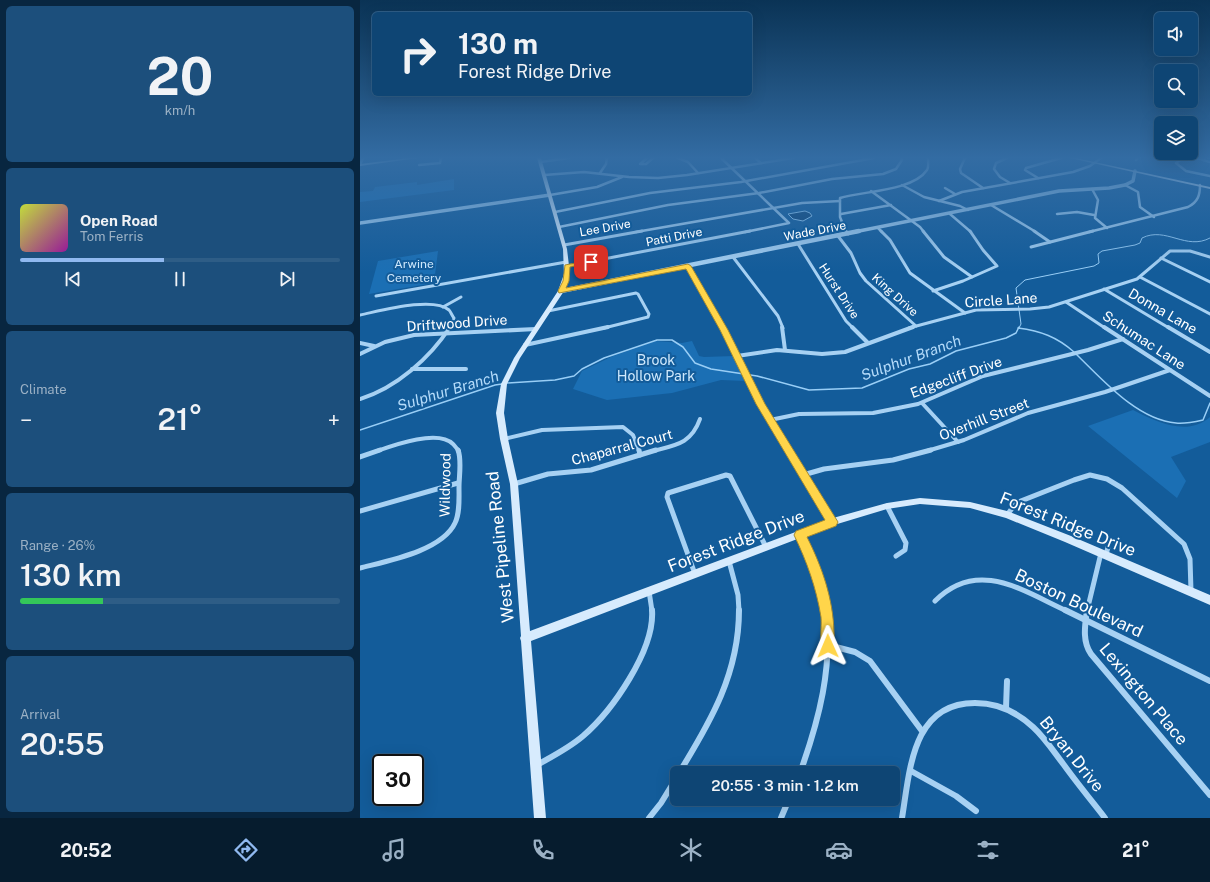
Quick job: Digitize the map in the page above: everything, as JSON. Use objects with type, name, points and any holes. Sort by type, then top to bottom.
[{"type":"main road","name":"West Pipeline Road","points":[[540,818],[514,484],[500,413],[502,392],[508,375],[524,346],[561,291],[566,281],[567,264],[564,245],[550,196]]},
{"type":"main road","name":"Forest Ridge Drive","points":[[525,638],[832,522],[905,502],[936,501],[970,505],[1007,516],[1105,552],[1210,600]]},
{"type":"street","points":[[360,223],[542,196]]},
{"type":"street","points":[[554,212],[634,196]]},
{"type":"street","points":[[559,227],[607,219],[664,206],[736,196]]},
{"type":"street","points":[[762,196],[774,208]]},
{"type":"street","points":[[846,196],[842,197],[840,201],[843,228],[848,234]]},
{"type":"street","points":[[879,196],[913,221],[929,236],[944,258],[972,277]]},
{"type":"street","points":[[924,196],[960,206],[968,210]]},
{"type":"street","points":[[938,201],[950,196]]},
{"type":"street","name":"Wade Drive","points":[[561,291],[1034,196]]},
{"type":"street","points":[[1097,196],[1099,203],[1094,215],[1095,219],[1107,228]]},
{"type":"street","points":[[1138,196],[1140,207],[1154,217]]},
{"type":"street","points":[[1031,247],[1181,210],[1194,204],[1199,196]]},
{"type":"street","name":"Lee Drive","points":[[564,245],[807,202],[840,201]]},
{"type":"street","points":[[841,214],[891,205]]},
{"type":"street","points":[[991,205],[1021,222],[1050,242]]},
{"type":"street","name":"Patti Drive","points":[[376,296],[567,264],[785,225],[789,223],[774,208]]},
{"type":"street","points":[[1057,214],[1077,212],[1094,215]]},
{"type":"street","points":[[933,291],[972,277],[997,265],[983,250],[969,229],[950,214]]},
{"type":"street","points":[[878,228],[890,240],[908,270],[933,291],[965,313]]},
{"type":"street","name":"King Drive","points":[[838,236],[852,253],[866,281],[916,326]]},
{"type":"street","name":"Hurst Drive","points":[[798,244],[846,321],[868,343]]},
{"type":"street","name":"Circle Lane","points":[[737,356],[771,350],[822,354],[838,353],[851,350],[892,333],[965,313],[983,310],[1025,310],[1043,308],[1066,302],[1140,277],[1168,252],[1176,250],[1199,253],[1210,257]]},
{"type":"street","points":[[733,257],[778,316],[784,332],[785,350]]},
{"type":"street","points":[[1161,258],[1210,282]]},
{"type":"street","points":[[688,266],[770,420],[832,522]]},
{"type":"street","points":[[1140,277],[1210,314]]},
{"type":"street","name":"Donna Lane","points":[[1104,290],[1210,352]]},
{"type":"street","points":[[524,346],[644,319],[648,317],[649,314],[636,293],[548,311]]},
{"type":"street","points":[[443,306],[461,298]]},
{"type":"street","name":"Schumac Lane","points":[[1066,302],[1210,396]]},
{"type":"street","points":[[360,314],[424,304],[443,306],[451,311],[454,318],[446,333],[412,369],[385,389],[360,399]]},
{"type":"street","name":"Driftwood Drive","points":[[360,354],[374,346],[408,336],[536,329]]},
{"type":"street","name":"Edgecliff Drive","points":[[770,420],[799,414],[873,413],[922,402],[983,376],[1075,353],[1123,339]]},
{"type":"street","points":[[360,343],[374,346]]},
{"type":"street","points":[[412,369],[466,369]]},
{"type":"street","name":"Overhill Street","points":[[803,475],[824,469],[893,460],[933,450],[958,442],[1028,413],[1115,389],[1170,370]]},
{"type":"street","points":[[922,402],[958,442]]},
{"type":"street","name":"Chaparral Court","points":[[514,484],[548,474],[591,470],[688,440],[696,432],[700,419]]},
{"type":"street","points":[[504,439],[542,430],[623,427],[630,430],[634,434],[640,455]]},
{"type":"street","name":"Wildwood","points":[[360,458],[428,437],[446,438],[457,447],[459,452],[455,524],[451,530],[436,543],[360,568]]},
{"type":"street","points":[[695,574],[667,497],[668,493],[726,475],[730,476],[766,548]]},
{"type":"street","points":[[1007,516],[1016,504],[1074,480],[1090,475],[1107,479],[1122,488],[1184,544],[1190,559],[1191,592]]},
{"type":"street","points":[[360,511],[458,483]]},
{"type":"street","points":[[887,506],[906,544],[905,550],[896,556]]},
{"type":"street","points":[[800,535],[812,559],[822,590],[828,620],[828,646],[820,709],[812,742],[803,766]]},
{"type":"street","name":"Lexington Place","points":[[1105,552],[1086,620],[1086,643],[1095,660],[1210,795]]},
{"type":"street","points":[[683,766],[712,716],[724,689],[736,653],[739,607],[729,561]]},
{"type":"street","name":"Boston Boulevard","points":[[935,602],[944,593],[966,583],[986,579],[1007,584],[1086,620],[1210,681]]},
{"type":"street","points":[[535,766],[557,754],[584,735],[598,720],[621,689],[644,650],[649,638],[652,619],[649,592]]},
{"type":"street","points":[[828,646],[855,652],[870,661],[922,731]]},
{"type":"street","points":[[1006,708],[1007,681]]},
{"type":"street","name":"Bryan Drive","points":[[902,818],[911,771],[922,731],[937,715],[950,706],[958,703],[978,702],[1006,708],[1023,718],[1036,729],[1105,818]]},
{"type":"street","points":[[911,771],[956,796],[976,811]]},
{"type":"street","points":[[649,818],[670,788]]},
{"type":"street","points":[[781,818],[786,806]]},
{"type":"green space","points":[[360,196],[406,196],[360,202]]},
{"type":"green space","name":"Arwine Cemetery","points":[[438,251],[434,283],[369,294],[378,261]]},
{"type":"green space","name":"Brook Hollow Park","points":[[656,341],[682,343],[692,341],[699,356],[704,357],[735,356],[746,381],[721,380],[672,393],[607,400],[573,389],[582,371],[613,356]]},
{"type":"green space","points":[[1133,410],[1162,423],[1182,427],[1201,423],[1210,417],[1210,442],[1171,457],[1186,481],[1177,498],[1088,426]]},
{"type":"shaded area","points":[[805,211],[810,213],[812,216],[803,221],[793,219],[788,214]]},
{"type":"waterway","name":"Sulphur Branch","points":[[1019,328],[1021,324],[1016,288],[1025,280],[1094,266],[1099,263],[1098,254],[1102,251],[1135,245],[1140,243],[1142,238],[1151,235],[1168,236],[1193,242],[1210,238]]},
{"type":"waterway","name":"Sulphur Branch","points":[[506,383],[555,380],[574,376],[582,369],[604,358],[657,340],[672,340],[683,347],[695,363],[711,369],[757,376],[809,390],[862,388],[909,369],[930,364],[956,351],[1006,338],[1016,333],[1018,328]]},
{"type":"waterway","points":[[1018,328],[1034,331],[1055,339],[1074,352]]},
{"type":"waterway","points":[[1076,354],[1121,397],[1148,414],[1162,420],[1176,423],[1203,420],[1210,403]]},
{"type":"waterway","name":"Sulphur Branch","points":[[360,430],[495,385],[502,384]]},
{"type":"route","points":[[591,262],[567,266],[566,281],[561,291],[688,266],[724,330],[760,404],[832,522],[800,535],[819,576],[828,620],[828,646]]}]
